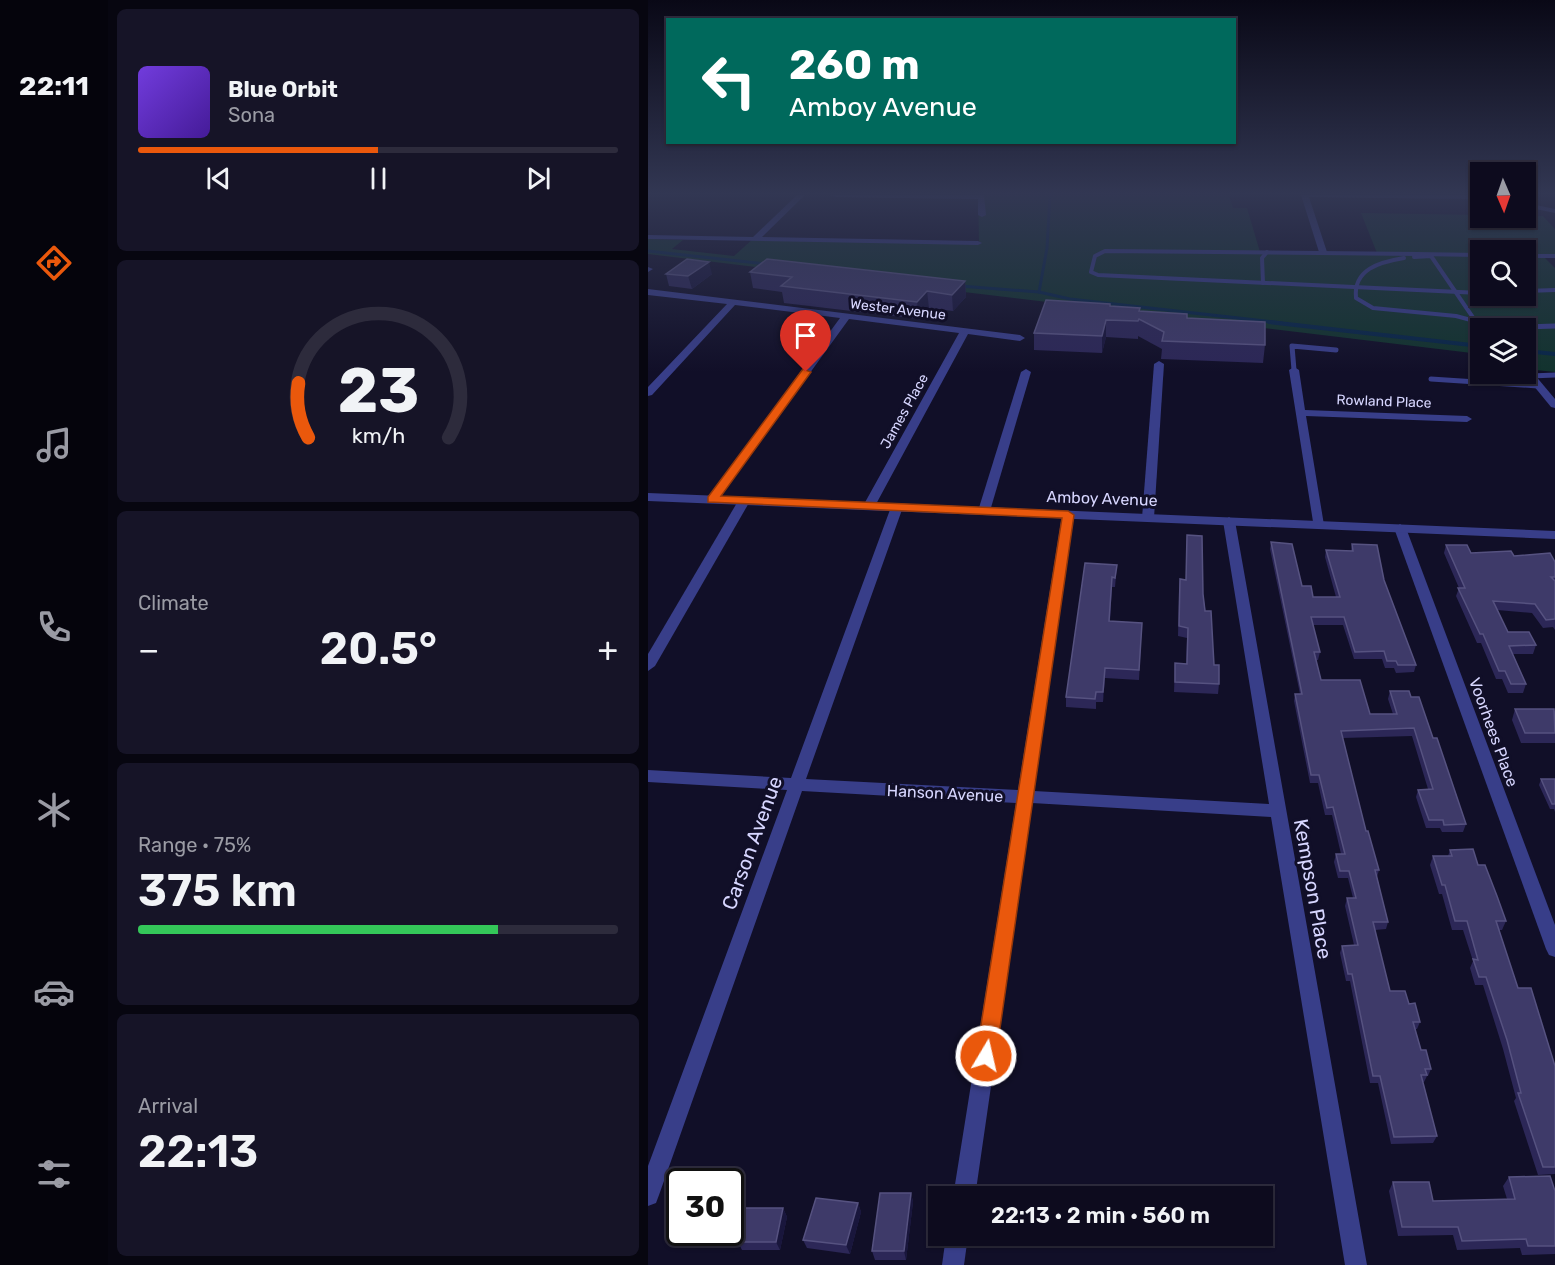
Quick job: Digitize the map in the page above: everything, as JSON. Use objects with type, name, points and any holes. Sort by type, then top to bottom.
[{"type":"street","points":[[1414,255],[1470,255]]},
{"type":"street","points":[[1536,256],[1555,256]]},
{"type":"street","name":"Wester Avenue","points":[[648,292],[1020,338]]},
{"type":"street","points":[[648,393],[732,304]]},
{"type":"street","points":[[712,500],[846,317]]},
{"type":"street","name":"James Place","points":[[869,506],[965,331]]},
{"type":"street","points":[[1148,518],[1159,364]]},
{"type":"street","points":[[1294,370],[1318,525]]},
{"type":"street","points":[[984,510],[1026,372]]},
{"type":"street","points":[[1536,382],[1555,405]]},
{"type":"street","name":"Rowland Place","points":[[1300,413],[1467,419]]},
{"type":"street","name":"Amboy Avenue","points":[[648,497],[1400,528],[1554,537]]},
{"type":"street","points":[[648,666],[744,501]]},
{"type":"street","name":"Carson Avenue","points":[[648,1195],[897,507]]},
{"type":"street","points":[[966,1186],[1068,515]]},
{"type":"street","name":"Kempson Place","points":[[1229,521],[1356,1265]]},
{"type":"street","name":"Voorhees Place","points":[[1400,528],[1555,949]]},
{"type":"street","name":"Hanson Avenue","points":[[648,776],[1279,811]]},
{"type":"street","points":[[953,1265],[956,1246]]},
{"type":"lane","points":[[1099,254],[1095,256],[1091,270],[1098,275],[1470,293]]},
{"type":"lane","points":[[1263,283],[1262,258],[1265,254]]},
{"type":"lane","points":[[1367,254],[1431,256],[1473,318]]},
{"type":"lane","points":[[1414,255],[1373,265],[1365,270],[1354,288],[1356,298],[1373,308],[1470,319]]},
{"type":"lane","points":[[1536,291],[1555,290]]},
{"type":"lane","points":[[1536,327],[1555,326]]},
{"type":"lane","points":[[1294,370],[1292,346],[1336,350]]},
{"type":"lane","points":[[1536,374],[1555,375]]},
{"type":"lane","points":[[1431,379],[1539,386]]},
{"type":"green space","points":[[648,254],[734,256],[736,254],[1470,254],[1470,306],[1536,306],[1536,254],[1555,254],[1542,255],[1555,268],[1555,372],[1536,370],[1536,318],[1470,318],[1470,353]]},
{"type":"building","points":[[687,259],[709,262],[688,276],[666,274]]},
{"type":"building","points":[[767,259],[965,281],[952,295],[927,291],[917,302],[781,286],[792,277],[750,272]]},
{"type":"building","points":[[1046,300],[1110,304],[1110,306],[1140,308],[1139,311],[1187,314],[1187,318],[1265,322],[1265,345],[1162,341],[1164,332],[1139,319],[1138,321],[1106,320],[1102,336],[1034,333]]},
{"type":"building","points":[[1187,535],[1202,536],[1203,594],[1205,611],[1211,611],[1214,665],[1219,665],[1219,684],[1175,682],[1175,663],[1187,664],[1188,628],[1179,626],[1180,579],[1186,580]]},
{"type":"building","points":[[1271,542],[1292,544],[1302,586],[1311,586],[1313,597],[1340,597],[1326,550],[1353,551],[1352,544],[1377,545],[1384,580],[1416,665],[1398,665],[1396,661],[1387,661],[1384,651],[1355,652],[1344,617],[1311,617],[1320,652],[1314,652],[1321,680],[1360,680],[1370,714],[1397,714],[1390,691],[1409,691],[1411,697],[1419,697],[1433,738],[1437,738],[1466,824],[1444,825],[1443,820],[1429,820],[1418,790],[1433,789],[1414,728],[1341,731],[1366,831],[1368,831],[1379,870],[1375,870],[1388,922],[1373,922],[1390,991],[1405,991],[1409,1004],[1415,1003],[1420,1022],[1413,1022],[1421,1050],[1426,1050],[1431,1069],[1425,1069],[1427,1075],[1421,1075],[1437,1136],[1394,1137],[1380,1076],[1373,1076],[1352,974],[1348,974],[1342,946],[1358,945],[1347,898],[1356,898],[1349,871],[1340,871],[1336,854],[1345,854],[1333,807],[1327,808],[1319,775],[1311,775],[1295,694],[1302,694]]},
{"type":"building","points":[[1446,545],[1467,545],[1471,553],[1511,551],[1514,556],[1550,553],[1555,562],[1555,577],[1551,577],[1555,581],[1555,619],[1546,620],[1535,604],[1493,601],[1508,632],[1529,632],[1536,645],[1509,646],[1526,684],[1511,684],[1505,671],[1499,671],[1483,634],[1480,634],[1458,588],[1465,588]]},
{"type":"building","points":[[1085,563],[1117,565],[1115,578],[1112,577],[1109,621],[1142,623],[1139,670],[1105,668],[1103,692],[1096,692],[1095,699],[1066,697]]},
{"type":"building","points":[[1515,709],[1554,709],[1555,733],[1525,733]]},
{"type":"building","points":[[1541,779],[1555,779],[1555,804],[1552,804]]},
{"type":"building","points":[[1473,849],[1478,865],[1485,865],[1506,921],[1496,921],[1518,988],[1531,988],[1555,1066],[1555,1167],[1543,1167],[1518,1093],[1521,1093],[1507,1040],[1486,977],[1479,977],[1473,959],[1478,960],[1467,921],[1455,921],[1445,885],[1442,885],[1433,856],[1452,856],[1450,850]]},
{"type":"building","points":[[1550,1176],[1555,1191],[1555,1246],[1528,1246],[1526,1239],[1462,1241],[1458,1227],[1402,1227],[1393,1182],[1429,1182],[1433,1201],[1515,1199],[1509,1177]]},
{"type":"building","points":[[880,1193],[911,1193],[904,1251],[872,1251]]},
{"type":"building","points":[[816,1198],[858,1203],[846,1245],[803,1240]]},
{"type":"building","points":[[744,1208],[783,1208],[776,1242],[744,1242]]},
{"type":"waterway","points":[[676,254],[766,264]]},
{"type":"waterway","points":[[1039,292],[1046,254]]},
{"type":"waterway","points":[[960,286],[1039,292]]},
{"type":"waterway","points":[[1039,292],[1070,299],[1282,323]]},
{"type":"waterway","points":[[1269,322],[1470,345]]},
{"type":"waterway","points":[[1536,352],[1555,354]]},
{"type":"route","points":[[806,372],[712,500],[1068,515],[986,1056]]}]
